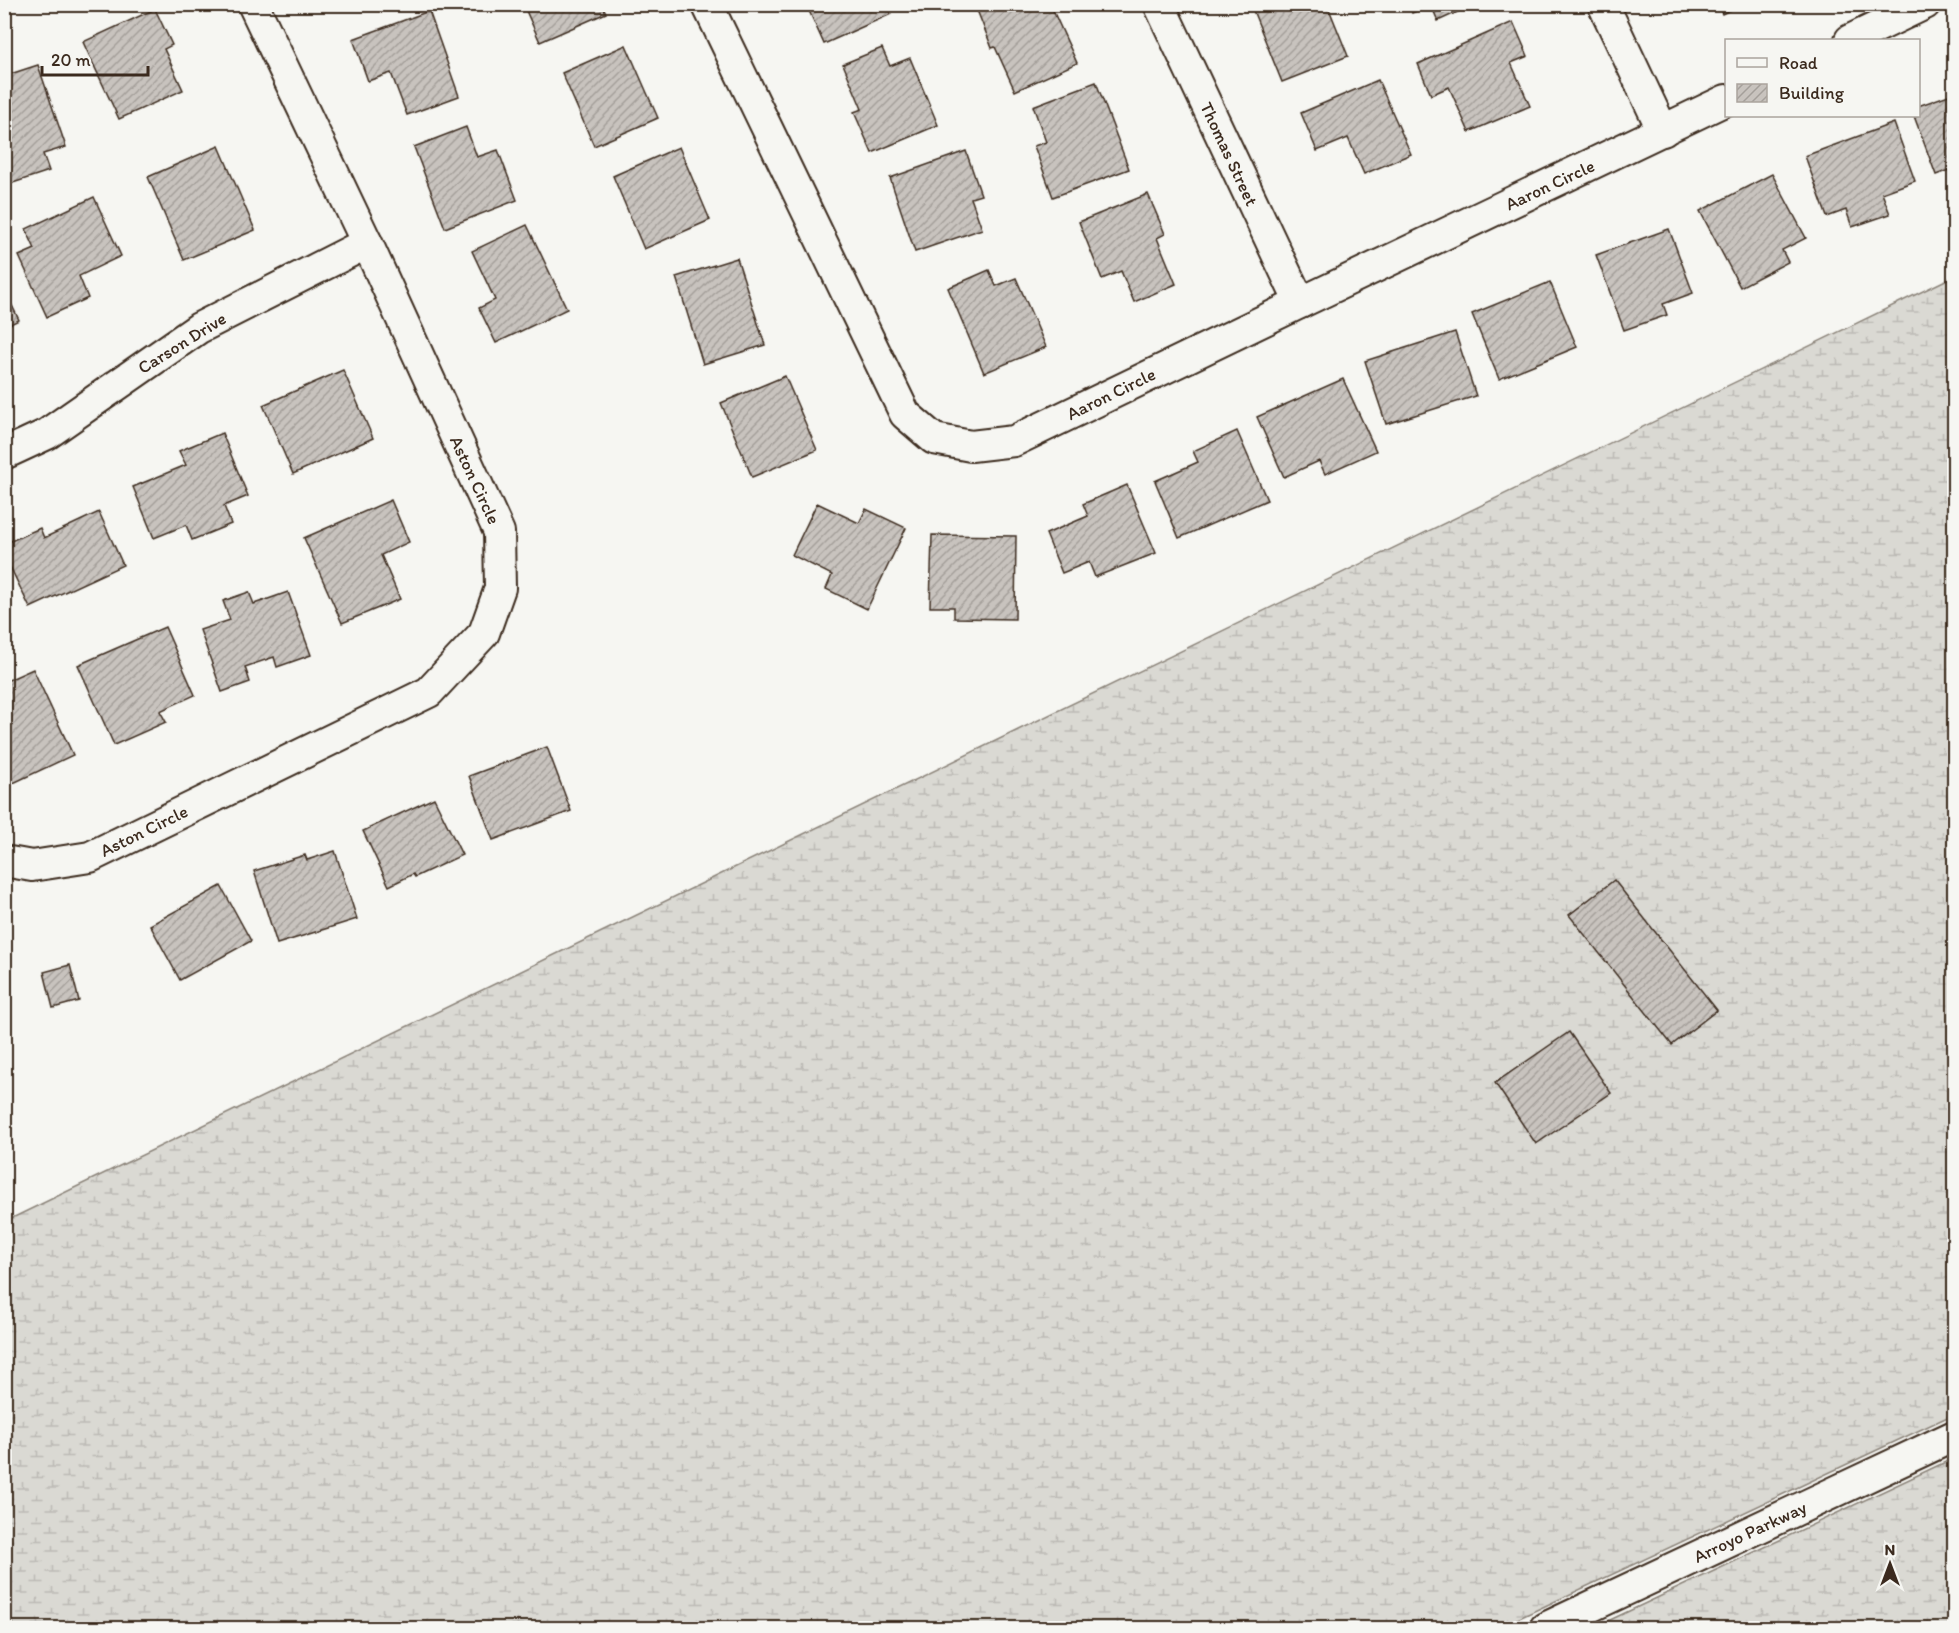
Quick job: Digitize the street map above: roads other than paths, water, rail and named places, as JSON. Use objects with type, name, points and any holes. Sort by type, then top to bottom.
[{"type":"street","name":"Aston Circle","points":[[4,861],[32,866],[90,857],[429,692],[484,633],[500,588],[498,532],[367,243],[253,4]]},
{"type":"street","name":"Aaron Circle","points":[[707,4],[904,414],[934,439],[971,446],[1014,441],[1725,100]]},
{"type":"street","name":"Thomas Street","points":[[1159,4],[1300,303]]},
{"type":"street","points":[[1603,4],[1663,131]]},
{"type":"street","points":[[1852,39],[1925,4]]},
{"type":"street","name":"Carson Drive","points":[[4,454],[47,434],[198,328],[367,243]]},
{"type":"street","name":"Arroyo Parkway","points":[[1545,1629],[1954,1436]]}]
